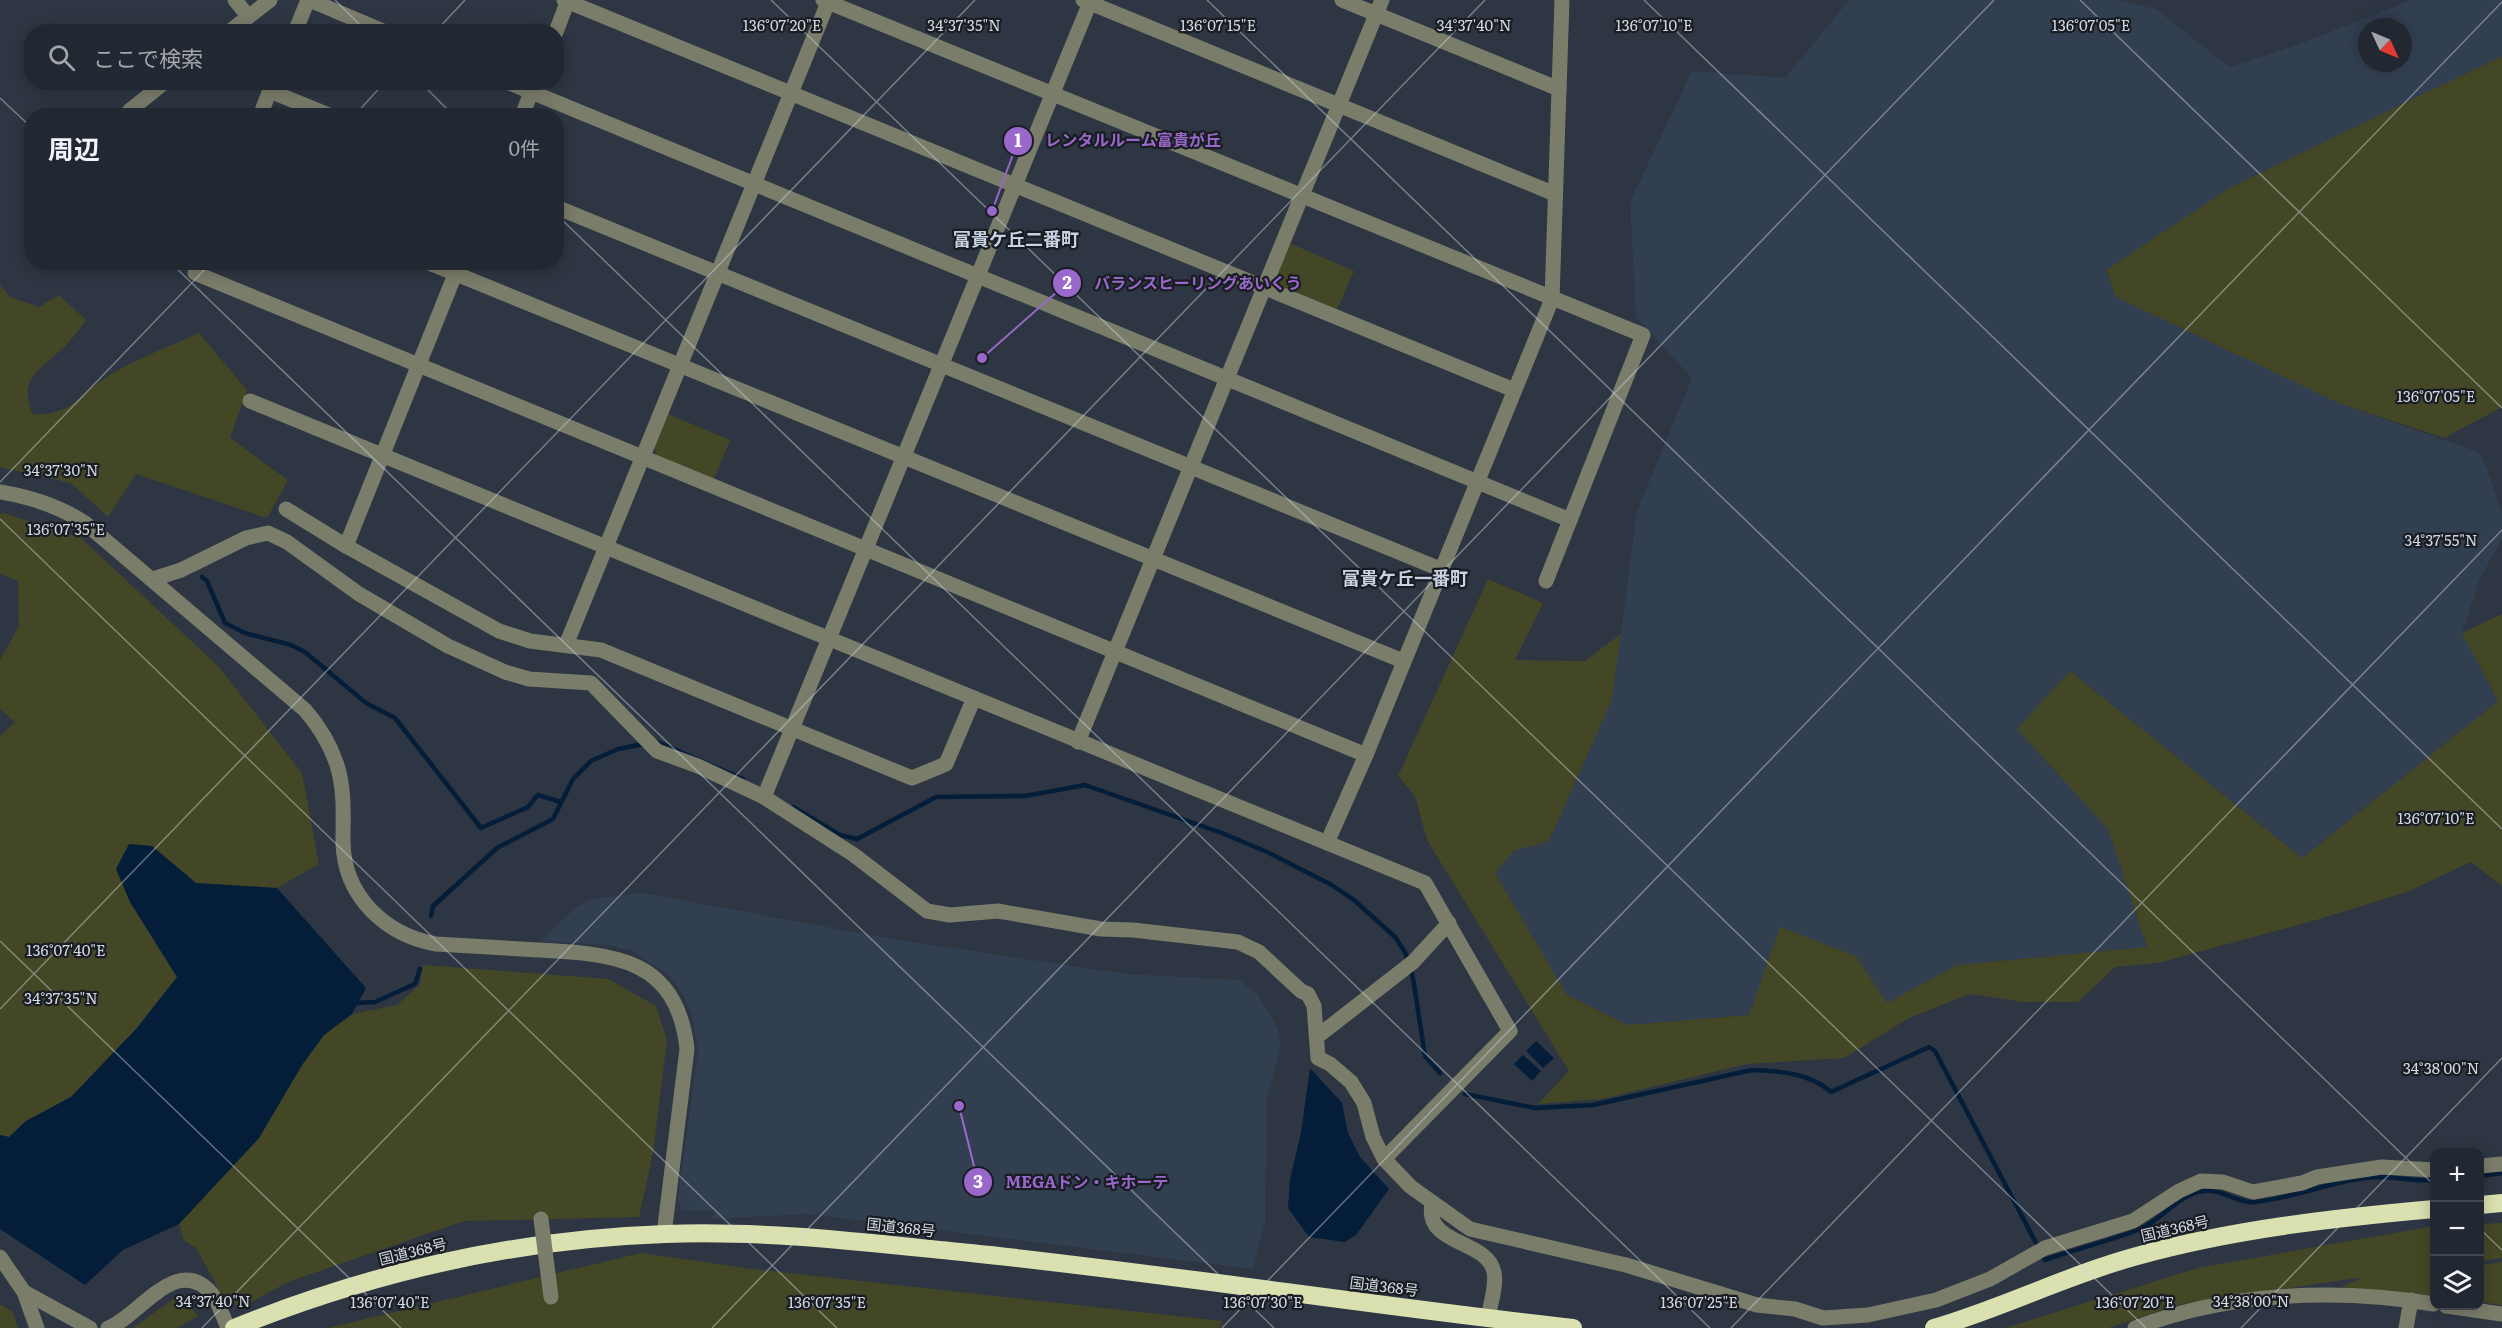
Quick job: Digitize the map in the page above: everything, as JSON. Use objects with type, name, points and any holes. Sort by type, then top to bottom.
[{"type":"highway","points":[[2484,1205],[2502,1203]]},
{"type":"highway","name":"国道368号","points":[[1934,1328],[2062,1280],[2136,1256],[2200,1241],[2310,1221],[2430,1209]]},
{"type":"highway","name":"国道368号","points":[[234,1328],[352,1286],[463,1258],[536,1247],[664,1233],[812,1237],[1109,1268],[1488,1319],[1573,1328]]},
{"type":"street","points":[[236,0],[249,16]]},
{"type":"street","points":[[240,24],[270,0]]},
{"type":"street","points":[[298,24],[309,0],[366,24]]},
{"type":"street","points":[[559,24],[567,0],[1514,390]]},
{"type":"street","points":[[1342,0],[1379,7],[1559,89]]},
{"type":"street","points":[[1327,843],[1366,755],[1552,299],[1562,0]]},
{"type":"street","points":[[566,645],[792,93],[827,1],[1643,335],[1546,581]]},
{"type":"street","points":[[766,791],[1016,185],[1088,1],[1555,194]]},
{"type":"street","points":[[1078,742],[1379,7]]},
{"type":"street","points":[[133,108],[155,90]]},
{"type":"street","points":[[263,108],[270,90]]},
{"type":"street","points":[[277,90],[314,108]]},
{"type":"street","points":[[525,108],[532,90]]},
{"type":"street","points":[[538,90],[755,184],[1570,519]]},
{"type":"street","points":[[564,210],[1440,569]]},
{"type":"street","points":[[196,270],[195,273],[641,458],[1366,755]]},
{"type":"street","points":[[345,546],[457,270]]},
{"type":"street","points":[[463,270],[680,366],[1403,661]]},
{"type":"street","points":[[250,401],[1425,883],[1510,1031],[1384,1159]]},
{"type":"street","points":[[1,493],[67,511],[153,579],[305,710],[316,723],[338,767],[344,813],[343,844],[350,877],[366,906],[378,919],[416,940],[436,944],[610,956],[635,965],[654,977],[664,988],[682,1022],[687,1049],[664,1233]]},
{"type":"street","points":[[286,509],[345,546],[499,632],[530,641],[602,650],[912,778],[946,764],[974,698]]},
{"type":"street","points":[[153,579],[181,570],[246,538],[268,533],[287,542],[359,594],[448,646],[486,664],[529,679],[591,683],[657,751],[766,791],[854,855],[919,907],[934,914],[998,911],[1101,929],[1133,930],[1238,942],[1259,952],[1301,991],[1308,993],[1314,1006],[1318,1058],[1330,1064],[1351,1082],[1364,1103],[1373,1137],[1384,1159],[1411,1187],[1432,1204],[1470,1229],[1626,1265],[1757,1305],[1795,1309],[1823,1318],[1868,1315],[1936,1300],[1989,1279],[2038,1251],[2133,1221],[2178,1191],[2201,1181],[2223,1182],[2253,1192],[2326,1176],[2382,1167],[2430,1170]]},
{"type":"street","points":[[1318,1036],[1413,962],[1449,923]]},
{"type":"street","points":[[2484,1166],[2502,1164]]},
{"type":"street","points":[[1432,1204],[1430,1215],[1434,1226],[1443,1234],[1486,1257],[1492,1264],[1495,1275],[1488,1319]]},
{"type":"street","points":[[541,1219],[551,1297]]},
{"type":"street","points":[[0,1257],[24,1293],[37,1328]]},
{"type":"street","points":[[108,1328],[122,1321],[162,1288],[185,1280],[202,1285],[213,1295],[228,1328]]},
{"type":"street","points":[[24,1293],[90,1328]]},
{"type":"street","points":[[2135,1328],[2185,1312],[2277,1297],[2322,1294],[2430,1303]]},
{"type":"street","points":[[2406,1328],[2411,1300]]},
{"type":"street","points":[[2477,1310],[2502,1314]]},
{"type":"shaded area","points":[[1849,0],[2118,0],[2156,9],[2229,67],[2294,46],[2358,21],[2358,72],[2412,72],[2412,18],[2365,18],[2411,0],[2502,0],[2502,56],[2231,187],[2106,271],[2116,297],[2341,404],[2481,453],[2502,512],[2502,538],[2479,581],[2462,633],[2498,701],[2302,858],[2070,671],[2018,729],[2108,829],[2147,947],[1958,965],[1887,1003],[1856,956],[1749,1015],[1628,1025],[1567,995],[1495,873],[1514,851],[1549,841],[1612,700],[1637,511],[1692,378],[1636,317],[1630,202],[1692,71],[1785,78]]},
{"type":"shaded area","points":[[643,893],[892,939],[1086,968],[1128,974],[1239,980],[1257,993],[1278,1029],[1281,1046],[1267,1097],[1265,1222],[1253,1269],[807,1214],[713,1219],[714,1210],[681,1210],[678,1198],[698,1051],[692,1016],[681,990],[666,973],[632,951],[608,945],[541,941],[575,908],[592,899]]},
{"type":"green space","points":[[2502,56],[2502,407],[2444,438],[2341,404],[2116,297],[2106,270],[2231,187]]},
{"type":"green space","points":[[1289,243],[1354,271],[1337,310],[1279,287],[1274,277]]},
{"type":"green space","points":[[0,285],[10,297],[39,307],[59,295],[86,320],[71,340],[30,381],[28,402],[33,415],[66,408],[112,374],[199,333],[247,390],[230,438],[288,480],[267,518],[136,474],[108,517],[71,483],[0,467]]},
{"type":"green space","points":[[668,414],[730,440],[713,481],[658,458],[654,447]]},
{"type":"green space","points":[[4,513],[81,538],[219,667],[302,773],[319,864],[277,888],[196,883],[152,846],[130,902],[177,977],[137,1028],[71,1097],[26,1121],[9,1137],[0,1135],[0,736],[15,722],[0,709],[0,660],[19,626],[18,581],[0,574],[0,514]]},
{"type":"green space","points":[[1488,579],[1543,603],[1515,660],[1585,661],[1621,634],[1612,700],[1549,841],[1514,851],[1495,873],[1567,995],[1628,1025],[1749,1015],[1780,927],[1856,956],[1887,1003],[1957,965],[2147,947],[2108,829],[2017,729],[2070,671],[2302,858],[2498,701],[2462,633],[2502,614],[2502,886],[2471,862],[2407,892],[2316,920],[2158,963],[2115,967],[2078,1002],[2024,1002],[1970,994],[1909,1018],[1844,1058],[1747,1064],[1602,1099],[1538,1104],[1569,1071],[1427,840],[1415,796],[1398,776]]},
{"type":"green space","points":[[423,965],[608,979],[656,1006],[667,1040],[653,1153],[639,1217],[464,1221],[288,1282],[240,1308],[220,1292],[197,1249],[184,1240],[179,1224],[259,1138],[302,1065],[324,1035],[352,1014],[397,1005],[420,984]]},
{"type":"green space","points":[[2502,1223],[2502,1258],[2484,1260],[2484,1224]]},
{"type":"green space","points":[[2430,1227],[2430,1296],[2341,1287],[2364,1277],[2182,1304],[2108,1328],[2005,1328],[2198,1268]]},
{"type":"green space","points":[[641,1253],[752,1269],[1222,1321],[1220,1328],[328,1328]]},
{"type":"green space","points":[[2502,1262],[2502,1305],[2484,1303],[2484,1264]]},
{"type":"green space","points":[[180,1294],[198,1316],[178,1328],[133,1328]]},
{"type":"green space","points":[[0,1304],[13,1312],[18,1328],[0,1328]]},
{"type":"water","points":[[129,844],[152,846],[196,883],[277,888],[366,988],[352,1014],[324,1035],[302,1065],[259,1138],[179,1224],[123,1250],[85,1285],[0,1229],[0,1135],[9,1137],[26,1121],[71,1097],[137,1028],[177,977],[130,902],[116,869]]},
{"type":"water","points":[[1536,1041],[1554,1058],[1543,1068],[1526,1051]]},
{"type":"water","points":[[1523,1055],[1541,1071],[1532,1081],[1514,1064]]},
{"type":"water","points":[[1310,1068],[1342,1103],[1348,1133],[1360,1157],[1389,1189],[1356,1235],[1345,1242],[1309,1237],[1288,1208],[1290,1179],[1301,1133]]},
{"type":"waterway","points":[[202,577],[207,581],[225,623],[245,633],[291,645],[305,652],[366,703],[395,718],[481,828],[528,807],[538,795],[561,802]]},
{"type":"waterway","points":[[655,741],[743,779]]},
{"type":"waterway","points":[[431,916],[433,906],[497,848],[553,819],[573,779],[591,761],[618,749],[644,744]]},
{"type":"waterway","points":[[793,807],[840,835],[857,839],[936,797],[1025,796],[1085,785],[1222,833],[1267,852],[1330,884],[1354,900],[1395,937],[1405,952],[1413,978],[1425,1056],[1440,1073]]},
{"type":"waterway","points":[[355,1003],[375,1002],[415,984],[420,969]]},
{"type":"waterway","points":[[1465,1094],[1535,1108],[1593,1105],[1752,1070],[1784,1072],[1804,1077],[1831,1092],[1929,1047],[1935,1051],[2045,1260],[2140,1229],[2186,1197],[2203,1191],[2217,1192],[2242,1201],[2255,1202],[2287,1197],[2364,1178],[2430,1180]]},
{"type":"waterway","points":[[2484,1175],[2502,1173]]},
{"type":"place","name":"レンタルルーム富貴が丘","points":[[992,211]]},
{"type":"place","name":"バランスヒーリングあいくう","points":[[982,358]]},
{"type":"place","name":"MEGAドン・キホーテ","points":[[959,1106]]},
{"type":"district","name":"富貴ケ丘二番町","points":[[1016,240]]},
{"type":"district","name":"富貴ケ丘一番町","points":[[1405,579]]}]
